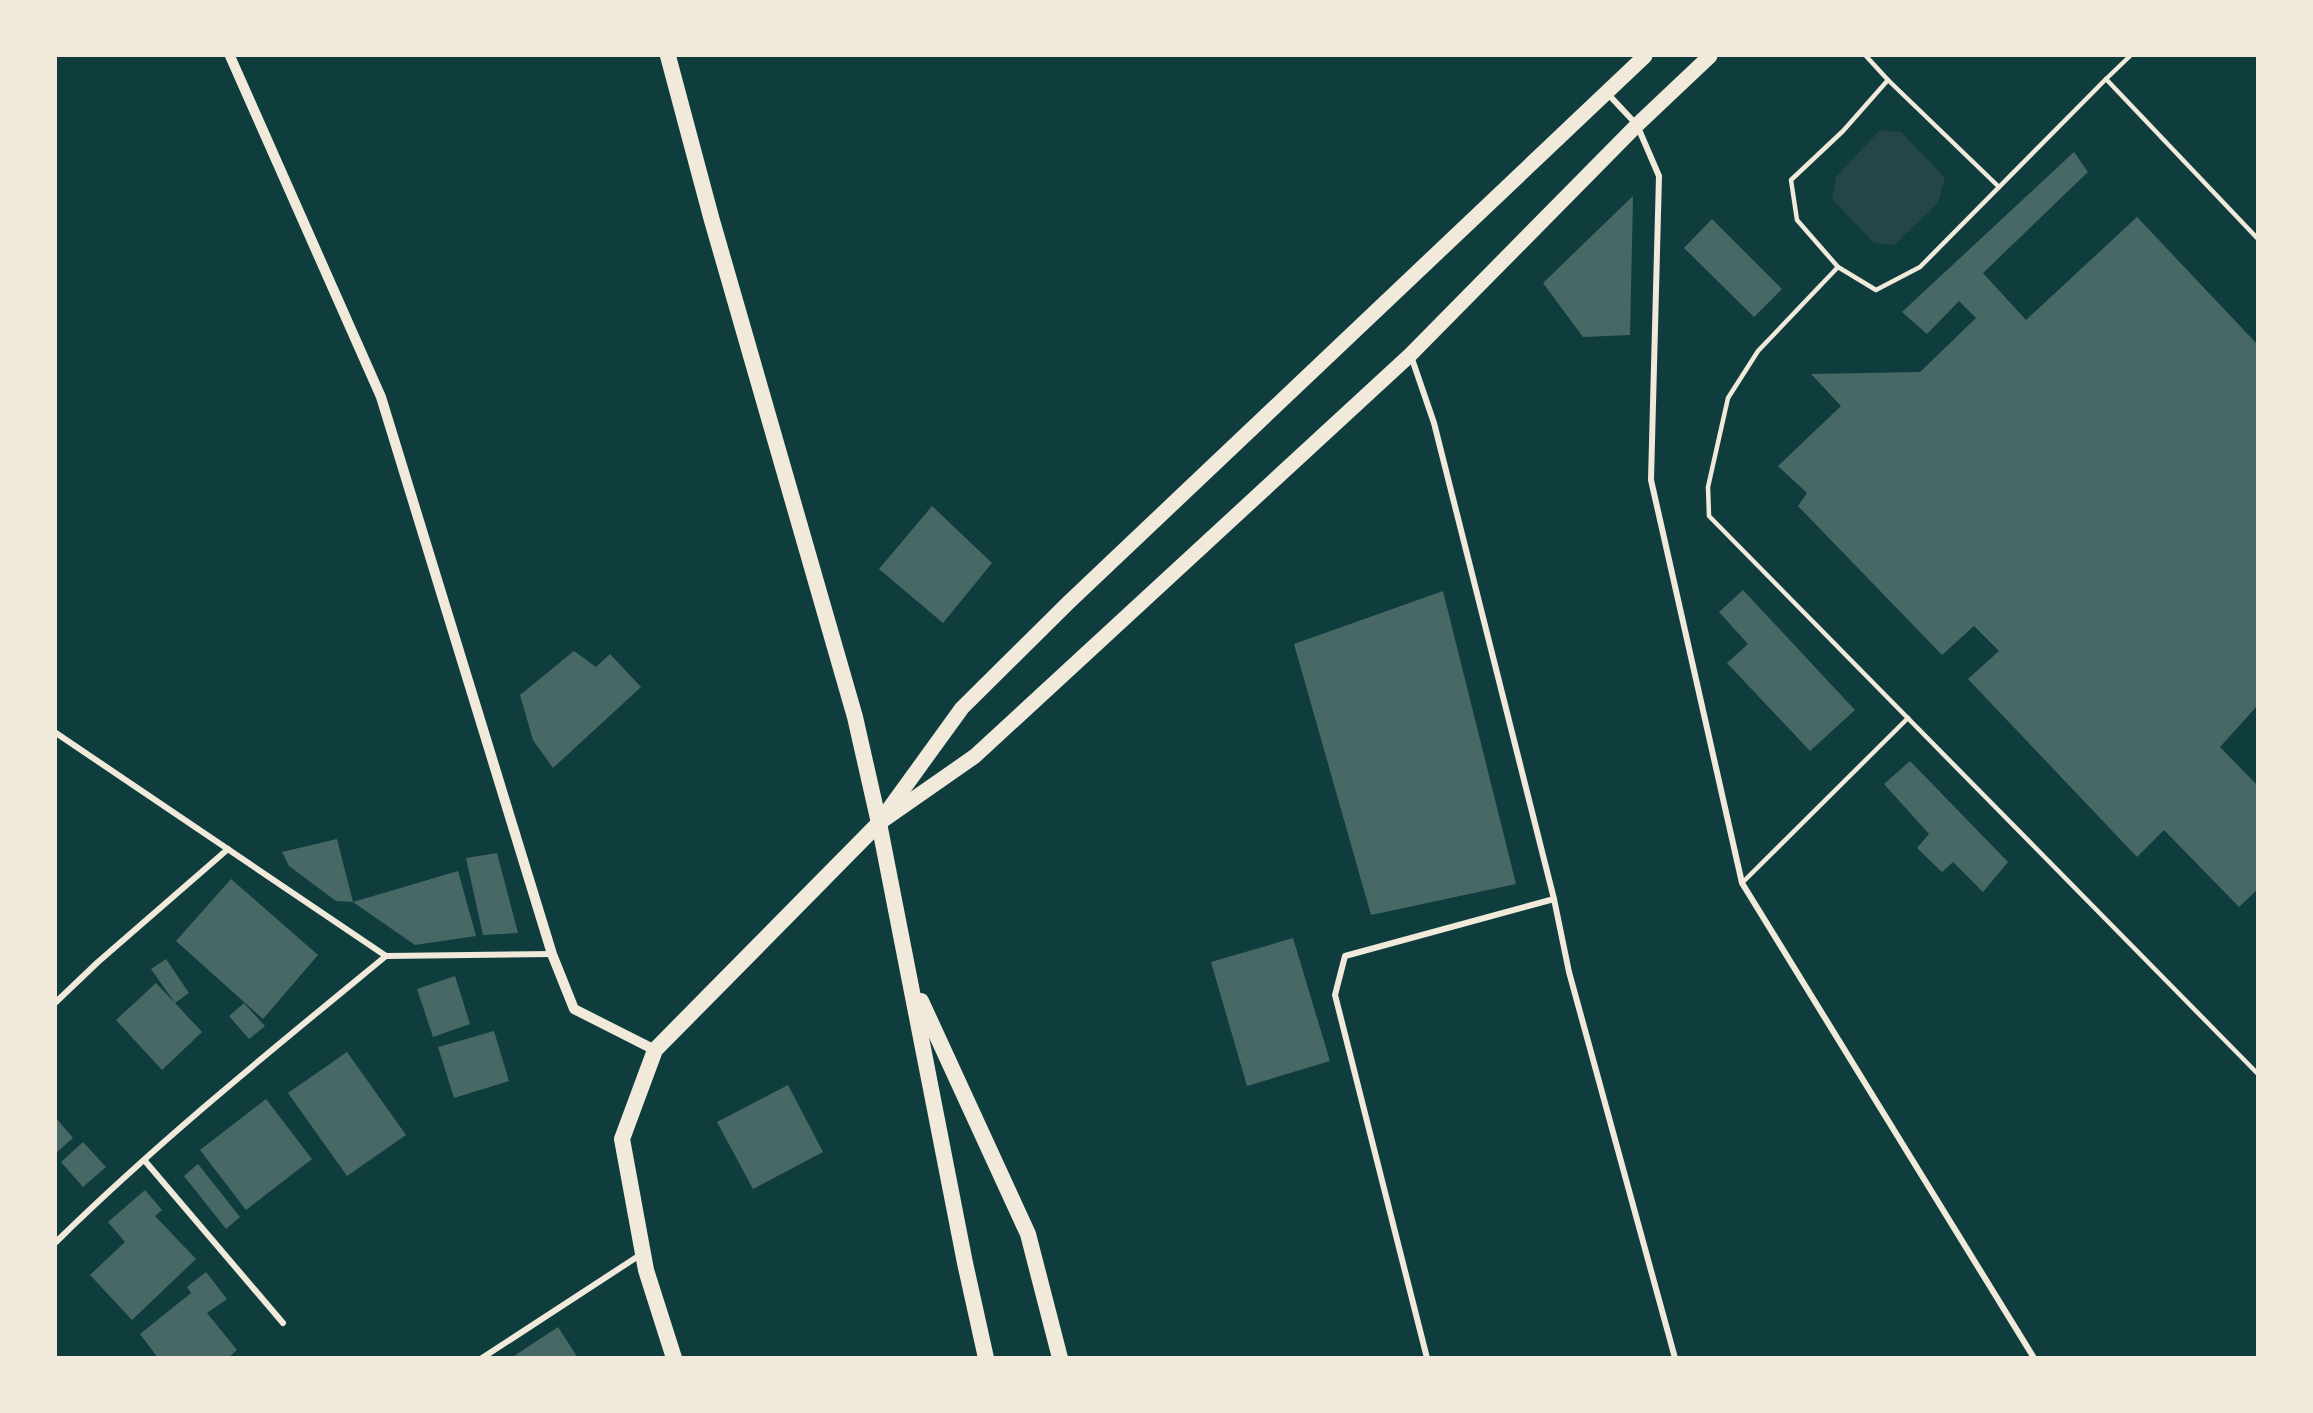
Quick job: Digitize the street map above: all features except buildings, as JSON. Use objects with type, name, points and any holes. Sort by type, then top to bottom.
[{"type":"highway","points":[[668,56],[715,229],[855,717],[879,823],[965,1263],[986,1358]]},
{"type":"highway","points":[[674,1358],[646,1270],[622,1139],[655,1050],[879,823]]},
{"type":"highway","points":[[909,975],[1028,1234],[1060,1358]]},
{"type":"main road","points":[[879,823],[962,708],[1068,603],[1645,56]]},
{"type":"main road","points":[[879,823],[975,756],[1410,355],[1637,125],[1710,56]]},
{"type":"street","points":[[230,56],[381,397],[552,954],[574,1009],[655,1050]]},
{"type":"street","points":[[1607,93],[1637,125],[1659,176],[1651,480],[1742,883],[2034,1358]]},
{"type":"street","points":[[1410,355],[1434,423],[1554,899],[1569,972],[1675,1358]]},
{"type":"street","points":[[56,733],[386,956],[552,954]]},
{"type":"street","points":[[56,1002],[98,962],[228,849]]},
{"type":"street","points":[[1427,1358],[1335,995],[1345,956],[1554,899]]},
{"type":"street","points":[[56,1242],[249,1069],[386,956]]},
{"type":"street","points":[[145,1161],[283,1323]]},
{"type":"street","points":[[482,1358],[643,1253]]},
{"type":"lane","points":[[1866,56],[1999,187]]},
{"type":"lane","points":[[1888,80],[1843,131],[1791,180],[1797,220],[1838,267],[1876,290],[1920,267],[2130,56]]},
{"type":"lane","points":[[2106,79],[2258,239]]},
{"type":"lane","points":[[1838,267],[1758,351],[1728,398],[1708,487],[1709,516],[2258,1074]]},
{"type":"lane","points":[[1742,883],[1908,718]]},
{"type":"shaded area","points":[[1880,130],[1901,132],[1945,178],[1938,203],[1894,245],[1874,243],[1832,199],[1836,177]]}]
